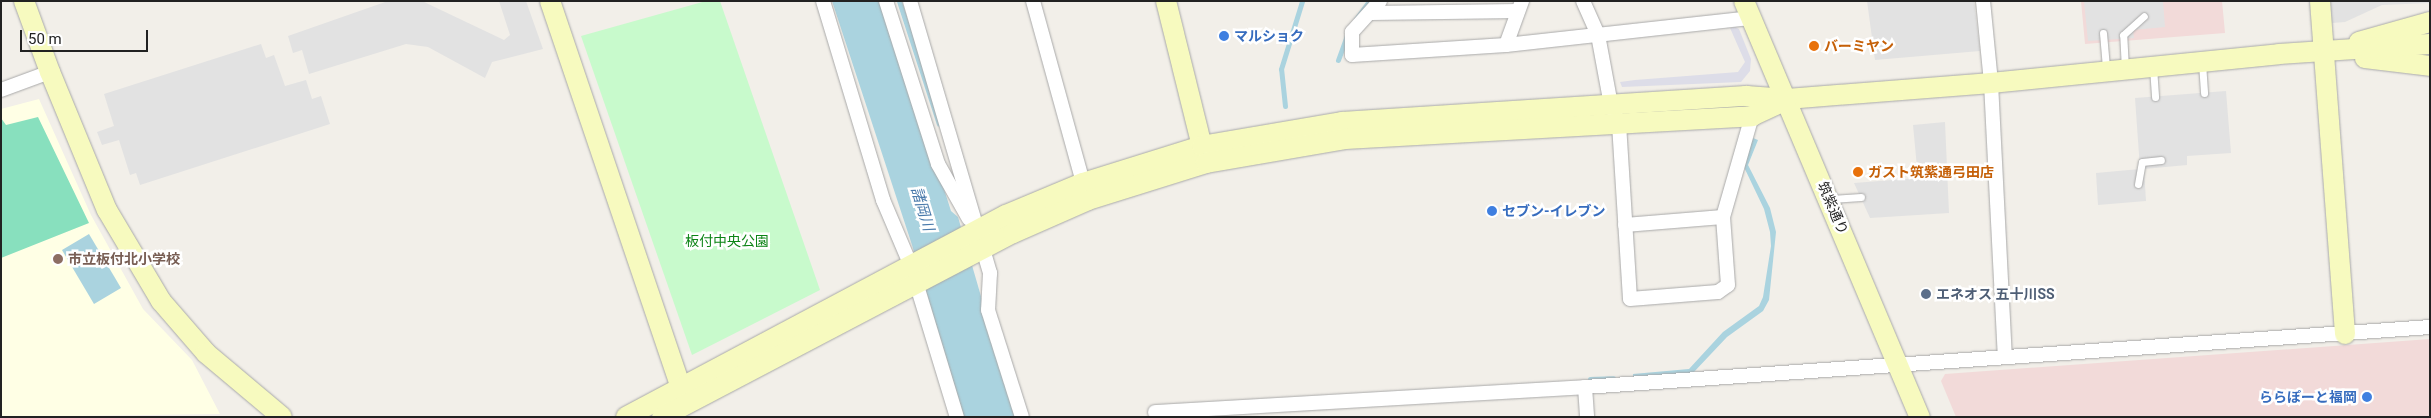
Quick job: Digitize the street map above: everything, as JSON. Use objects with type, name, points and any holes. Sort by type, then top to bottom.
[{"type":"street","points":[[24,1],[50,72],[108,210],[161,301],[206,353],[282,417]]},
{"type":"street","points":[[550,1],[686,402]]},
{"type":"street","points":[[823,1],[883,200],[915,271],[957,417]]},
{"type":"street","points":[[886,1],[938,164],[979,240]]},
{"type":"street","points":[[910,1],[956,148],[979,240],[990,272],[988,310],[1022,417]]},
{"type":"street","points":[[1033,1],[1083,183]]},
{"type":"street","points":[[1166,1],[1204,155]]},
{"type":"street","points":[[1380,1],[1352,32],[1352,55],[1506,45],[1598,35],[1747,9]]},
{"type":"street","points":[[1583,1],[1598,35],[1612,105],[1619,124],[1630,299],[1718,292],[1728,285],[1722,217],[1752,116]]},
{"type":"street","points":[[1983,1],[1991,83],[2005,355]]},
{"type":"street","points":[[2320,1],[2346,334]]},
{"type":"street","points":[[1370,13],[1520,6],[1506,45]]},
{"type":"street","name":"筑紫通り","points":[[1747,9],[1787,99],[1920,417]]},
{"type":"street","points":[[2323,52],[2430,22]]},
{"type":"street","points":[[662,417],[915,271],[979,240],[1083,183],[1342,122],[1746,96],[1787,99],[1991,83],[2201,61],[2430,44]]},
{"type":"street","points":[[2323,52],[2430,66]]},
{"type":"street","points":[[1,90],[50,72]]},
{"type":"street","points":[[979,240],[1204,155],[1345,139],[1752,116],[1787,99]]},
{"type":"street","points":[[1625,225],[1722,217]]},
{"type":"street","points":[[1155,412],[1585,387],[1898,365],[2005,355],[2430,327]]},
{"type":"street","points":[[1585,387],[1587,417]]},
{"type":"street","points":[[626,417],[686,402]]},
{"type":"lane","points":[[2116,69],[2123,35],[2144,16]]},
{"type":"lane","points":[[2103,33],[2116,69]]},
{"type":"lane","points":[[2201,61],[2204,93]]},
{"type":"lane","points":[[2153,66],[2155,97]]},
{"type":"lane","points":[[2138,184],[2142,162],[2161,160]]},
{"type":"lane","points":[[1829,199],[1861,197]]},
{"type":"shaded area","points":[[388,1],[422,1],[504,40],[510,35],[499,1],[526,1],[543,49],[492,62],[485,78],[428,47],[406,44],[309,74],[302,50],[293,53],[288,36]]},
{"type":"shaded area","points":[[1867,1],[1974,1],[1980,51],[1875,60]]},
{"type":"shaded area","points":[[2081,1],[2222,1],[2225,33],[2085,44]]},
{"type":"shaded area","points":[[2084,1],[2163,1],[2165,27],[2133,30],[2134,38],[2088,41]]},
{"type":"shaded area","points":[[2330,1],[2430,1],[2430,3],[2382,5],[2345,22],[2332,23]]},
{"type":"shaded area","points":[[1735,27],[1739,29],[1751,59],[1750,71],[1741,82],[1622,87],[1620,82],[1738,72],[1745,62],[1730,28]]},
{"type":"shaded area","points":[[261,44],[266,58],[274,55],[285,86],[306,80],[312,99],[321,96],[330,124],[140,185],[136,173],[130,175],[119,140],[102,145],[97,132],[114,126],[104,94]]},
{"type":"shaded area","points":[[2226,91],[2231,153],[2187,156],[2187,165],[2144,169],[2146,201],[2098,205],[2096,173],[2140,169],[2135,98]]},
{"type":"shaded area","name":"市立板付北小学校","points":[[39,99],[91,215],[143,309],[192,360],[220,414],[1,417],[1,109]]},
{"type":"shaded area","points":[[1945,122],[1949,213],[1870,218],[1854,183],[1918,178],[1913,125]]},
{"type":"shaded area","points":[[2430,339],[2430,417],[1956,417],[1941,381],[1945,374]]},
{"type":"green space","name":"板付中央公園","points":[[706,1],[720,1],[820,290],[692,355],[581,36]]},
{"type":"green space","points":[[38,117],[89,223],[1,258],[1,118],[6,125]]},
{"type":"water","name":"諸岡川","points":[[832,1],[884,1],[951,211],[958,217],[1016,417],[964,417],[912,245]]},
{"type":"water","points":[[1753,138],[1758,140],[1748,165],[1770,208],[1776,232],[1769,300],[1763,311],[1727,337],[1693,373],[1633,378],[1633,374],[1689,369],[1723,332],[1759,306],[1763,297],[1771,246],[1770,232],[1764,209],[1743,165]]},
{"type":"water","points":[[89,234],[121,288],[94,304],[62,250]]},
{"type":"waterway","points":[[899,1],[939,124]]},
{"type":"waterway","points":[[1285,106],[1281,69],[1302,1]]},
{"type":"waterway","points":[[1356,19],[1369,1]]},
{"type":"waterway","points":[[1338,60],[1347,35]]},
{"type":"waterway","points":[[1590,379],[1613,378]]},
{"type":"place","name":"マルショク","points":[[1224,36]]},
{"type":"place","name":"バーミヤン","points":[[1814,46]]},
{"type":"place","name":"ガスト筑紫通弓田店","points":[[1858,172]]},
{"type":"place","name":"セブン-イレブン","points":[[1492,211]]},
{"type":"place","name":"市立板付北小学校","points":[[58,259]]},
{"type":"place","name":"エネオス 五十川SS","points":[[1926,294]]},
{"type":"place","name":"ららぽーと福岡","points":[[2367,397]]}]
